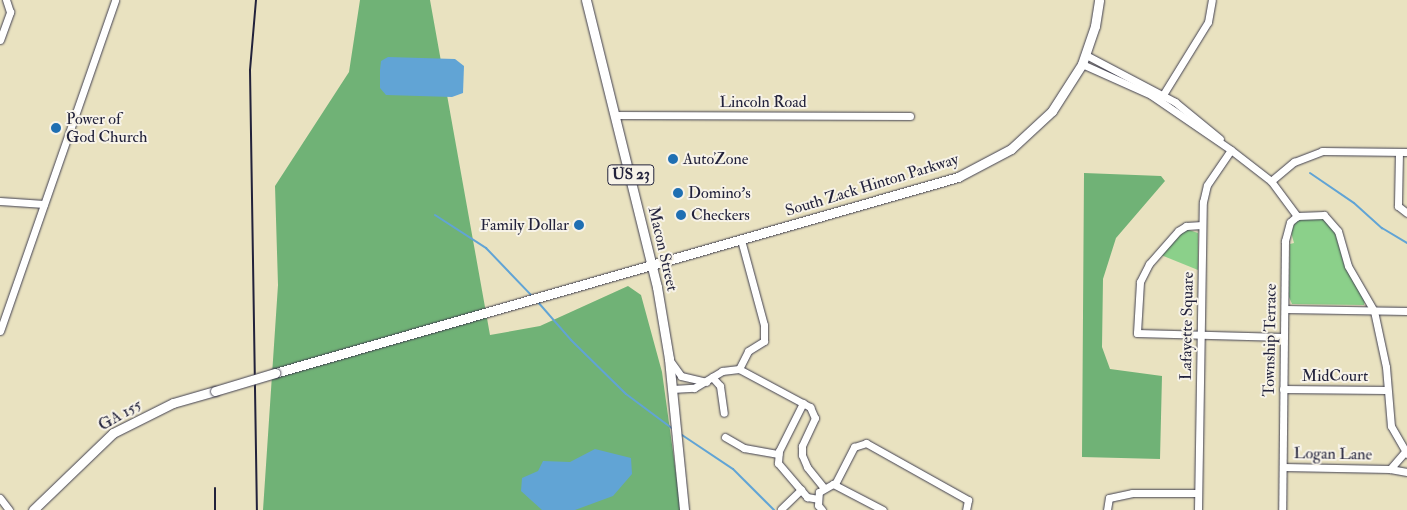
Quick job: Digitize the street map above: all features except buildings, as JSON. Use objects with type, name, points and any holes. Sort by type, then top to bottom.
[{"type":"main road","name":"Macon Street","points":[[586,0],[616,114],[652,265],[669,359],[684,510]]},
{"type":"main road","name":"South Zack Hinton Parkway","points":[[652,265],[958,177],[998,158],[1052,112],[1084,60],[1095,26],[1099,0]]},
{"type":"main road","name":"GA 155","points":[[32,510],[113,433],[173,403],[652,265]]},
{"type":"street","points":[[0,40],[10,12],[6,0]]},
{"type":"street","points":[[0,331],[115,0]]},
{"type":"street","points":[[1161,97],[1208,22],[1212,0]]},
{"type":"street","points":[[1084,60],[1161,97],[1204,124],[1231,150],[1271,182],[1297,216],[1324,215],[1332,221],[1338,231],[1348,266],[1374,311],[1383,348],[1391,426],[1406,453]]},
{"type":"street","name":"Lincoln Road","points":[[616,114],[910,116]]},
{"type":"street","name":"Lafayette Square","points":[[1198,510],[1202,225],[1207,186],[1231,150]]},
{"type":"street","points":[[1271,182],[1294,162],[1322,151],[1407,152]]},
{"type":"street","points":[[1399,152],[1398,206],[1407,213]]},
{"type":"street","points":[[0,201],[44,204]]},
{"type":"street","name":"Township Terrace","points":[[1282,510],[1285,241],[1290,222],[1297,216]]},
{"type":"street","points":[[1202,225],[1186,226],[1178,231],[1149,264],[1140,282],[1136,333],[1284,337]]},
{"type":"street","points":[[739,368],[748,351],[764,341],[764,325],[741,240]]},
{"type":"street","points":[[1284,309],[1407,311]]},
{"type":"street","points":[[669,359],[682,376],[710,379],[720,386],[724,413]]},
{"type":"street","points":[[672,389],[694,388],[722,371],[739,368],[804,403],[814,413],[815,418],[802,454],[807,467],[823,487]]},
{"type":"street","name":"MidCourt","points":[[1283,390],[1386,390]]},
{"type":"street","points":[[804,403],[778,454],[778,463],[807,497],[818,499]]},
{"type":"street","points":[[725,437],[744,448],[778,454]]},
{"type":"street","points":[[835,484],[854,447],[866,443],[968,500],[966,510]]},
{"type":"street","name":"Logan Lane","points":[[1283,467],[1390,469],[1406,453]]},
{"type":"street","points":[[1390,469],[1407,472]]},
{"type":"street","points":[[823,487],[835,484],[882,510]]},
{"type":"street","points":[[822,510],[818,499],[823,487]]},
{"type":"street","points":[[780,509],[801,490]]},
{"type":"street","points":[[1107,510],[1109,498],[1132,493],[1198,493]]},
{"type":"street","points":[[0,498],[9,510]]},
{"type":"green space","points":[[360,0],[430,0],[490,335],[540,326],[628,286],[641,295],[662,372],[681,510],[263,510],[278,285],[275,186],[349,72]]},
{"type":"green space","points":[[1084,173],[1161,176],[1165,181],[1116,238],[1103,279],[1102,347],[1110,369],[1162,376],[1160,459],[1082,457]]},
{"type":"green space","points":[[1305,216],[1323,217],[1333,226],[1344,264],[1365,300],[1364,305],[1292,304],[1289,297],[1290,244],[1294,243],[1291,232],[1295,223]]},
{"type":"green space","points":[[1186,229],[1198,233],[1198,270],[1161,255]]},
{"type":"water","points":[[388,57],[455,59],[464,66],[463,93],[452,97],[386,95],[380,88],[380,70],[381,61]]},
{"type":"water","points":[[595,449],[631,458],[632,474],[613,496],[575,510],[542,510],[521,491],[522,478],[538,471],[543,461],[570,462]]},
{"type":"waterway","points":[[1310,173],[1354,203],[1382,228],[1407,243]]},
{"type":"waterway","points":[[435,215],[486,248],[532,296]]},
{"type":"waterway","points":[[537,301],[571,340],[626,394],[673,429]]},
{"type":"waterway","points":[[679,433],[733,469],[774,510]]},
{"type":"railway","points":[[256,0],[250,70],[257,510]]},
{"type":"railway","points":[[215,488],[215,510]]},
{"type":"place","name":"Power of God Church","points":[[56,128]]},
{"type":"place","name":"AutoZone","points":[[673,159]]},
{"type":"place","name":"Domino's","points":[[678,193]]},
{"type":"place","name":"Checkers","points":[[681,215]]},
{"type":"place","name":"Family Dollar","points":[[579,225]]}]
